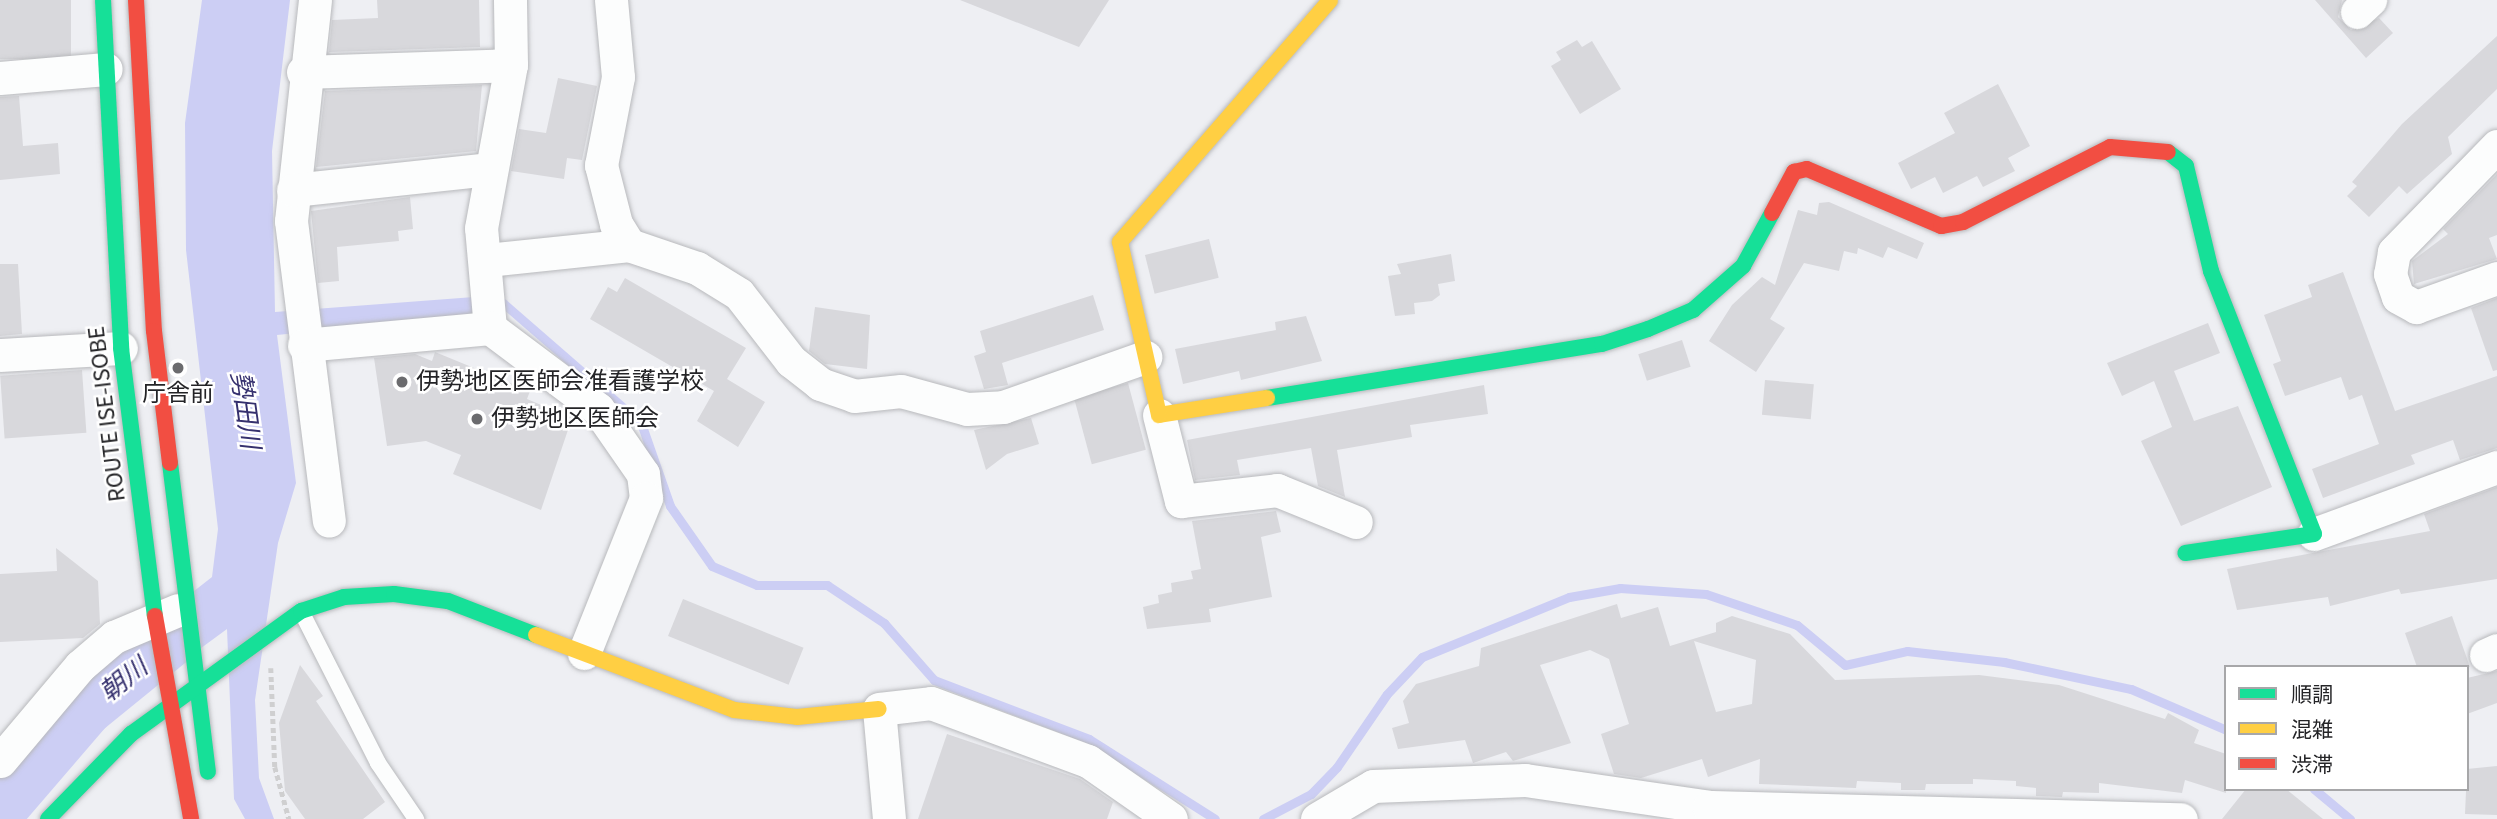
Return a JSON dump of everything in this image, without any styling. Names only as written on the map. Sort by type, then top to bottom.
[{"type":"street","name":"ROUTE ISE-ISOBE","points":[[103,0],[121,348],[169,605],[195,676],[211,792]]},
{"type":"street","name":"ROUTE ISE-ISOBE","points":[[136,0],[148,264],[169,605],[167,686],[191,819]]},
{"type":"street","points":[[315,0],[303,72],[293,190],[302,328],[329,521]]},
{"type":"street","points":[[510,0],[511,65],[481,228],[488,298],[598,409],[643,474],[646,498],[583,653]]},
{"type":"street","points":[[611,0],[618,77],[601,164],[616,224],[629,245]]},
{"type":"street","points":[[1330,0],[1125,231],[1122,256],[1181,501],[1277,490],[1356,522]]},
{"type":"street","points":[[303,72],[511,65]]},
{"type":"street","points":[[0,78],[106,69]]},
{"type":"street","points":[[1159,415],[1602,344],[1648,329],[1693,310],[1743,266],[1794,172],[1807,169],[1941,226],[1962,222],[2110,147],[2141,145],[2167,151],[2186,166],[2211,271],[2314,534]]},
{"type":"street","points":[[2497,146],[2394,252],[2390,274],[2398,297],[2416,307],[2497,278]]},
{"type":"street","points":[[293,190],[491,169]]},
{"type":"street","points":[[302,328],[488,298],[629,245],[697,268],[739,294],[791,360],[820,384],[854,396],[901,391],[967,409],[1003,407],[1145,357]]},
{"type":"street","points":[[0,355],[121,348]]},
{"type":"street","points":[[2185,552],[2314,534],[2497,467]]},
{"type":"street","points":[[48,819],[131,733],[171,703],[195,676],[221,663],[272,627],[302,611],[344,597],[421,596],[479,611],[734,710],[797,717],[931,703],[1067,752],[1171,819]]},
{"type":"street","points":[[0,761],[80,666],[114,637],[169,605]]},
{"type":"street","points":[[879,709],[889,819]]},
{"type":"street","points":[[1317,819],[1373,786],[1511,781],[1707,813],[2181,819]]},
{"type":"lane","points":[[302,611],[378,764],[416,819]]},
{"type":"path","points":[[272,627],[270,726],[289,819]]},
{"type":"water","name":"勢田川","points":[[202,0],[290,0],[272,151],[275,312],[474,297],[475,315],[277,335],[296,483],[278,543],[255,700],[259,778],[274,819],[245,819],[234,799],[227,629],[118,709],[115,653],[212,577],[218,529],[186,250],[185,123]]},
{"type":"building","points":[[0,0],[71,0],[71,59],[0,59]]},
{"type":"building","points":[[377,0],[479,0],[480,47],[329,52],[332,20],[378,18]]},
{"type":"building","points":[[960,0],[1109,0],[1079,47]]},
{"type":"building","points":[[2315,0],[2342,0],[2338,17],[2351,30],[2379,18],[2393,33],[2366,58]]},
{"type":"building","points":[[2497,36],[2497,89],[2448,137],[2452,154],[2407,194],[2399,186],[2369,217],[2347,196],[2357,186],[2352,182],[2402,124]]},
{"type":"building","points":[[1577,40],[1582,47],[1592,41],[1621,89],[1580,114],[1551,66],[1561,60],[1556,52]]},
{"type":"building","points":[[558,78],[597,86],[582,160],[567,158],[564,179],[511,171],[519,129],[546,133]]},
{"type":"building","points":[[1998,84],[2030,146],[2008,158],[2015,171],[1983,187],[1977,176],[1943,193],[1935,177],[1911,189],[1898,163],[1955,133],[1944,113]]},
{"type":"building","points":[[482,85],[476,151],[316,167],[325,91]]},
{"type":"building","points":[[19,96],[23,146],[58,143],[60,174],[0,180],[0,97]]},
{"type":"building","points":[[2497,174],[2497,235],[2489,238],[2497,259],[2414,284],[2412,261],[2448,234],[2443,229]]},
{"type":"building","points":[[410,197],[413,229],[398,231],[399,241],[337,247],[339,281],[318,283],[311,211]]},
{"type":"building","points":[[1829,202],[1924,243],[1917,259],[1888,247],[1883,258],[1858,248],[1857,254],[1844,251],[1839,271],[1804,263],[1770,319],[1785,328],[1756,372],[1709,341],[1732,305],[1762,277],[1775,285],[1798,210],[1817,215],[1819,203]]},
{"type":"building","points":[[1209,239],[1219,278],[1155,294],[1145,255]]},
{"type":"building","points":[[1451,254],[1455,281],[1438,284],[1440,295],[1432,301],[1414,303],[1415,314],[1395,316],[1388,276],[1401,274],[1397,264]]},
{"type":"building","points":[[0,264],[18,264],[22,334],[0,336]]},
{"type":"building","points":[[2343,272],[2395,411],[2497,376],[2497,448],[2460,460],[2453,440],[2411,455],[2415,464],[2323,498],[2312,469],[2379,444],[2362,395],[2349,400],[2341,377],[2285,396],[2273,364],[2281,361],[2264,315],[2312,297],[2308,285]]},
{"type":"building","points":[[625,278],[746,348],[727,379],[765,402],[738,447],[697,421],[714,391],[590,319],[608,287],[617,292]]},
{"type":"building","points":[[1093,295],[1104,330],[1002,363],[1008,385],[984,389],[974,356],[986,352],[980,331]]},
{"type":"building","points":[[2497,298],[2497,370],[2493,371],[2471,308]]},
{"type":"building","points":[[815,307],[870,315],[867,369],[825,364],[809,351]]},
{"type":"building","points":[[1306,316],[1322,361],[1241,380],[1239,371],[1183,384],[1175,349],[1276,330],[1275,322]]},
{"type":"building","points":[[2208,323],[2220,353],[2174,371],[2194,421],[2238,406],[2272,487],[2181,526],[2141,441],[2172,427],[2154,381],[2122,396],[2107,363]]},
{"type":"building","points":[[1682,340],[1691,367],[1647,381],[1638,354]]},
{"type":"building","name":"伊勢地区医師会","points":[[435,352],[530,391],[527,399],[572,418],[541,510],[453,474],[461,455],[426,441],[387,446],[374,358],[415,354],[432,361]]},
{"type":"building","points":[[82,370],[86,433],[5,439],[0,376]]},
{"type":"building","points":[[1765,380],[1814,384],[1811,419],[1762,415]]},
{"type":"building","points":[[1128,383],[1146,450],[1092,464],[1074,397]]},
{"type":"building","points":[[1484,385],[1488,414],[1410,425],[1412,437],[1337,450],[1345,497],[1318,486],[1311,448],[1237,460],[1240,475],[1195,480],[1187,440]]},
{"type":"building","points":[[1031,418],[1039,444],[1007,454],[986,470],[974,430]]},
{"type":"building","points":[[2497,487],[2497,579],[2401,594],[2399,589],[2330,606],[2328,597],[2237,610],[2227,569],[2430,531],[2424,514]]},
{"type":"building","points":[[1276,511],[1281,532],[1261,537],[1272,597],[1209,609],[1211,622],[1147,629],[1143,607],[1159,603],[1158,595],[1172,592],[1171,583],[1193,579],[1191,571],[1201,569],[1192,521]]},
{"type":"building","points":[[56,548],[98,581],[100,624],[83,638],[0,642],[0,574],[57,571]]},
{"type":"building","points":[[683,599],[804,648],[789,685],[668,636]]},
{"type":"building","points":[[1617,604],[1621,618],[1658,607],[1670,646],[1716,632],[1716,623],[1732,616],[1790,634],[1835,680],[1979,675],[2059,685],[2165,719],[2168,713],[2199,730],[2194,743],[2224,753],[2226,793],[2185,780],[2182,793],[2099,783],[2099,793],[2063,792],[2062,797],[2036,796],[2036,788],[2016,786],[2016,781],[1973,779],[1973,784],[1926,784],[1925,790],[1901,790],[1901,783],[1857,781],[1856,788],[1759,784],[1760,759],[1708,777],[1702,759],[1641,778],[1614,774],[1601,734],[1629,724],[1609,659],[1590,650],[1540,665],[1571,743],[1513,761],[1506,752],[1473,763],[1465,740],[1398,749],[1392,728],[1409,723],[1403,701],[1416,684],[1479,666],[1481,648]],"holes":[[[1694,641],[1756,660],[1752,704],[1716,712]]]},
{"type":"building","points":[[2452,616],[2470,667],[2416,665],[2405,633]]},
{"type":"building","points":[[300,665],[323,696],[316,701],[385,802],[363,819],[305,819],[285,791],[279,723]]},
{"type":"building","points":[[2497,671],[2497,703],[2469,713],[2469,678]]},
{"type":"building","points":[[947,734],[1080,779],[1113,802],[1107,819],[918,819]]},
{"type":"building","points":[[2497,766],[2497,815],[2465,814],[2469,769]]},
{"type":"building","points":[[2244,791],[2288,791],[2323,819],[2222,819]]},
{"type":"waterway","points":[[503,303],[641,423],[670,506],[712,566],[757,585],[827,585],[884,623],[934,680],[1089,739],[1215,819]]},
{"type":"waterway","points":[[1263,819],[1311,794],[1337,767],[1387,694],[1422,657],[1569,597],[1620,588],[1706,594],[1797,625],[1845,665],[1907,651],[2004,662],[2131,689],[2224,729]]},
{"type":"waterway","name":"朝川","points":[[0,810],[87,709],[172,640]]},
{"type":"waterway","points":[[2316,791],[2350,819]]},
{"type":"traffic: fast","points":[[103,0],[121,348],[155,616]]},
{"type":"traffic: fast","points":[[2168,152],[2186,166],[2211,271],[2314,534],[2185,553]]},
{"type":"traffic: fast","points":[[1267,398],[1602,344],[1648,329],[1693,310],[1743,266],[1772,213]]},
{"type":"traffic: fast","points":[[170,463],[208,772]]},
{"type":"traffic: fast","points":[[48,819],[131,734],[301,611],[344,597],[394,594],[448,601],[536,635]]},
{"type":"traffic: slow","points":[[1267,398],[1159,415],[1120,242],[1330,0]]},
{"type":"traffic: slow","points":[[536,635],[734,710],[797,717],[879,709]]},
{"type":"traffic: jam","points":[[136,0],[154,331],[170,463]]},
{"type":"traffic: jam","points":[[1772,213],[1794,172],[1807,169],[1941,226],[1963,222],[2110,147],[2168,152]]},
{"type":"traffic: jam","points":[[155,616],[191,819]]},
{"type":"place","name":"庁舎前","points":[[178,368]]},
{"type":"place","name":"伊勢地区医師会准看護学校","points":[[402,382]]},
{"type":"place","name":"伊勢地区医師会","points":[[477,419]]}]
